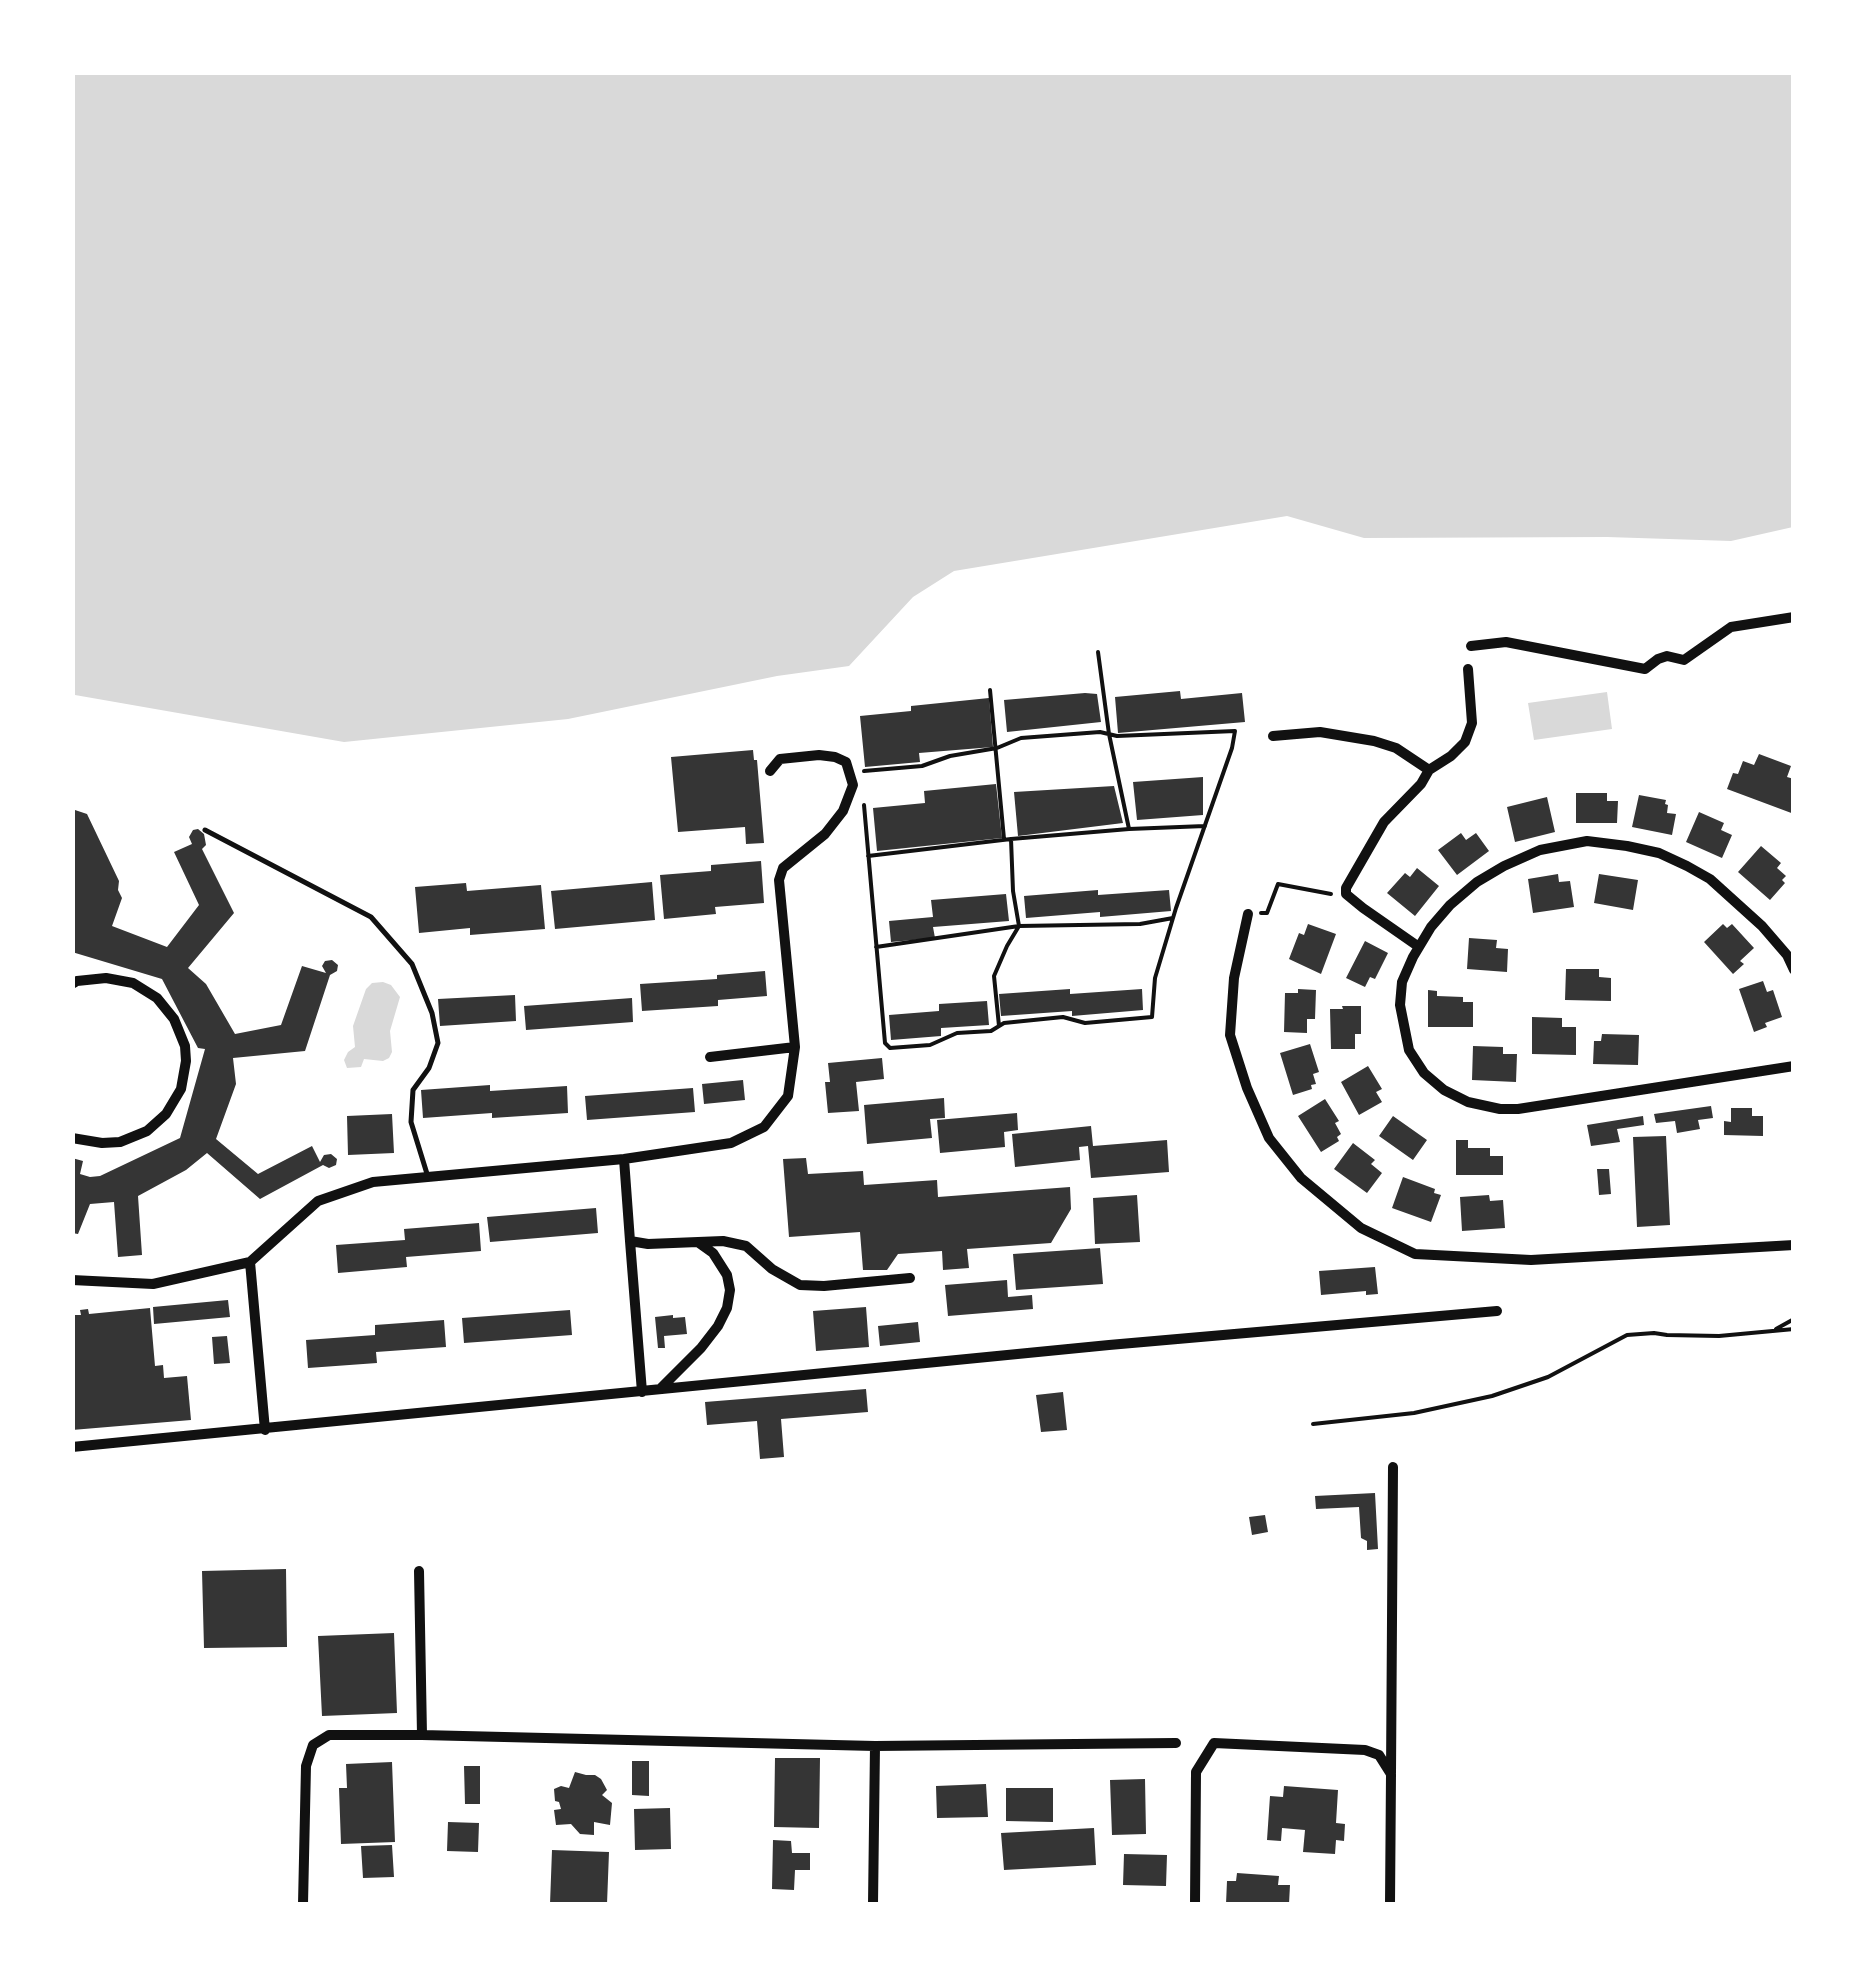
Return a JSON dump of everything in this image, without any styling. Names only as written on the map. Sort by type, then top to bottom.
[{"type":"street","points":[[1471,646],[1506,642],[1645,669],[1667,656],[1684,660],[1731,627],[1794,617]]},
{"type":"street","points":[[1419,947],[1346,894],[1346,888],[1384,822],[1430,770],[1465,742],[1472,723],[1468,669]]},
{"type":"street","points":[[1273,736],[1320,732],[1374,741],[1396,748],[1430,770]]},
{"type":"street","points":[[72,1280],[153,1284],[250,1262],[318,1201],[373,1182],[624,1159],[732,1143],[764,1127],[788,1096],[795,1047],[779,880],[783,868],[825,834],[842,811],[853,785],[846,762],[835,758],[780,760],[770,771]]},
{"type":"street","points":[[1794,970],[1790,953],[1710,879],[1659,854],[1587,842],[1540,850],[1504,866],[1450,905],[1419,947],[1402,982],[1400,1005],[1410,1050],[1424,1073],[1444,1090],[1468,1102],[1500,1109],[1794,1066]]},
{"type":"street","points":[[1248,914],[1234,978],[1230,1035],[1246,1088],[1269,1138],[1300,1178],[1361,1228],[1415,1254],[1530,1260],[1794,1244]]},
{"type":"street","points":[[72,984],[106,978],[133,984],[158,998],[174,1018],[186,1061],[181,1090],[166,1114],[147,1131],[120,1142],[102,1144],[72,1138]]},
{"type":"street","points":[[710,1057],[795,1047]]},
{"type":"street","points":[[624,1159],[642,1392]]},
{"type":"street","points":[[630,1241],[724,1241],[746,1246],[800,1285],[910,1278]]},
{"type":"street","points":[[659,1390],[701,1348],[727,1308],[727,1275],[713,1253],[698,1242]]},
{"type":"street","points":[[250,1262],[265,1430]]},
{"type":"street","points":[[72,1447],[1109,1345],[1497,1311]]},
{"type":"street","points":[[1390,1904],[1392,1467]]},
{"type":"street","points":[[419,1571],[422,1735]]},
{"type":"street","points":[[303,1904],[306,1766],[313,1745],[329,1735],[875,1746],[1176,1743]]},
{"type":"street","points":[[1194,1904],[1196,1772],[1214,1743],[1365,1750],[1379,1755],[1391,1774]]},
{"type":"street","points":[[873,1904],[875,1746]]},
{"type":"lane","points":[[205,830],[371,917],[412,964],[432,1013],[438,1043],[430,1068],[413,1090],[411,1122],[428,1177]]},
{"type":"path","points":[[1098,652],[1109,734],[1129,829]]},
{"type":"path","points":[[990,690],[1019,926],[994,976],[999,1026]]},
{"type":"path","points":[[860,771],[922,766],[950,756],[997,748],[1021,738],[1100,732],[1117,736],[1234,731],[1232,748],[1155,978],[1152,1018],[1085,1023],[1064,1016],[1004,1023],[991,1031],[957,1034],[930,1045],[890,1048],[885,1042],[864,805]]},
{"type":"path","points":[[868,856],[1008,839],[1205,826]]},
{"type":"path","points":[[1248,914],[1267,913],[1278,884],[1346,894]]},
{"type":"path","points":[[876,947],[1019,926],[1140,924],[1173,918]]},
{"type":"path","points":[[1773,1330],[1794,1319]]},
{"type":"path","points":[[1313,1424],[1414,1413],[1492,1396],[1548,1377],[1626,1335],[1719,1336],[1794,1329]]},
{"type":"shaded area","points":[[72,73],[1793,73],[1793,527],[1731,541],[1364,538],[1287,516],[954,571],[913,597],[849,666],[777,676],[568,719],[344,742],[75,695]]},
{"type":"shaded area","points":[[1607,692],[1612,729],[1534,740],[1528,703]]},
{"type":"shaded area","points":[[372,983],[391,985],[400,997],[390,1031],[392,1052],[383,1061],[364,1059],[361,1067],[347,1068],[344,1060],[355,1047],[353,1026],[366,989]]},
{"type":"building","points":[[1180,691],[1181,699],[1242,693],[1245,722],[1118,733],[1115,697]]},
{"type":"building","points":[[1097,694],[1101,722],[1007,732],[1004,700]]},
{"type":"building","points":[[989,698],[993,747],[919,753],[920,762],[865,767],[860,716]]},
{"type":"building","points":[[753,750],[764,843],[746,844],[745,827],[678,832],[671,757]]},
{"type":"building","points":[[1759,754],[1791,766],[1787,777],[1794,779],[1794,814],[1727,789],[1743,761],[1754,765]]},
{"type":"building","points":[[1203,777],[1203,815],[1137,820],[1133,782]]},
{"type":"building","points":[[996,784],[1002,838],[877,851],[873,808],[925,803],[924,791]]},
{"type":"building","points":[[1114,786],[1123,823],[1018,836],[1014,792]]},
{"type":"building","points":[[1576,793],[1607,793],[1607,801],[1618,801],[1617,823],[1576,823]]},
{"type":"building","points":[[1639,795],[1666,800],[1667,813],[1676,814],[1672,835],[1632,827]]},
{"type":"building","points":[[1547,797],[1555,832],[1515,842],[1507,807]]},
{"type":"building","points":[[72,809],[87,814],[119,881],[122,898],[112,926],[167,947],[199,905],[174,852],[192,844],[189,837],[193,830],[204,834],[206,845],[202,849],[234,913],[188,968],[206,984],[235,1034],[281,1025],[302,966],[326,973],[322,966],[325,961],[332,960],[338,965],[330,975],[305,1051],[233,1058],[236,1084],[216,1139],[258,1174],[312,1146],[320,1162],[324,1155],[331,1154],[337,1159],[336,1165],[323,1165],[260,1199],[207,1153],[186,1170],[138,1196],[142,1255],[118,1257],[114,1202],[90,1204],[78,1234],[72,1233],[72,1158],[83,1161],[80,1174],[100,1176],[180,1138],[205,1049],[198,1048],[162,979],[72,952]]},
{"type":"building","points":[[1699,812],[1724,823],[1721,830],[1732,835],[1722,858],[1686,842]]},
{"type":"building","points":[[1461,833],[1466,840],[1476,833],[1489,851],[1457,875],[1438,850]]},
{"type":"building","points":[[1761,846],[1781,863],[1777,868],[1786,876],[1782,880],[1785,883],[1770,900],[1738,872]]},
{"type":"building","points":[[761,861],[764,903],[715,907],[716,914],[664,919],[660,875],[711,871],[711,865]]},
{"type":"building","points":[[1417,868],[1439,886],[1415,916],[1387,893],[1405,873],[1410,877]]},
{"type":"building","points":[[1558,874],[1559,882],[1570,881],[1574,907],[1533,913],[1528,879]]},
{"type":"building","points":[[1599,874],[1638,880],[1633,910],[1594,903]]},
{"type":"building","points":[[652,882],[655,920],[555,929],[551,891]]},
{"type":"building","points":[[466,883],[467,891],[541,885],[545,929],[470,935],[470,928],[419,933],[415,887]]},
{"type":"building","points":[[1098,890],[1098,895],[1169,890],[1171,911],[1026,918],[1024,896]]},
{"type":"building","points":[[1006,894],[1009,921],[933,927],[935,938],[891,942],[889,921],[933,917],[931,900]]},
{"type":"building","points":[[1308,924],[1336,934],[1321,974],[1289,959],[1299,933],[1304,935]]},
{"type":"building","points":[[1723,924],[1727,928],[1732,924],[1754,948],[1733,974],[1704,942]]},
{"type":"building","points":[[1469,938],[1497,940],[1496,948],[1508,949],[1507,972],[1467,969]]},
{"type":"building","points":[[1365,941],[1388,953],[1375,979],[1370,977],[1365,987],[1346,978]]},
{"type":"building","points":[[1566,969],[1599,969],[1599,977],[1611,978],[1611,1001],[1565,1000]]},
{"type":"building","points":[[765,971],[767,996],[718,1000],[718,1006],[642,1011],[640,984]]},
{"type":"building","points":[[1763,981],[1767,992],[1773,990],[1782,1017],[1754,1032],[1739,989]]},
{"type":"building","points":[[1070,989],[1070,994],[1142,989],[1143,1010],[1001,1016],[999,994]]},
{"type":"building","points":[[1298,989],[1316,990],[1315,1019],[1307,1019],[1307,1033],[1284,1032],[1285,993],[1298,993]]},
{"type":"building","points":[[1428,990],[1437,991],[1437,996],[1463,997],[1463,1002],[1473,1002],[1473,1027],[1428,1027]]},
{"type":"building","points":[[515,995],[516,1021],[440,1026],[438,999]]},
{"type":"building","points":[[632,998],[633,1022],[526,1030],[524,1006]]},
{"type":"building","points":[[987,1001],[989,1025],[941,1028],[941,1036],[891,1040],[889,1015],[939,1011],[939,1004]]},
{"type":"building","points":[[1342,1006],[1361,1006],[1361,1034],[1355,1034],[1355,1049],[1331,1049],[1330,1009],[1343,1009]]},
{"type":"building","points":[[1532,1017],[1562,1018],[1562,1027],[1576,1027],[1576,1055],[1532,1054]]},
{"type":"building","points":[[1602,1034],[1639,1035],[1638,1065],[1593,1064],[1594,1041],[1601,1041]]},
{"type":"building","points":[[1310,1044],[1319,1072],[1313,1074],[1316,1084],[1293,1095],[1280,1053]]},
{"type":"building","points":[[1473,1046],[1503,1047],[1503,1054],[1517,1054],[1516,1082],[1472,1080]]},
{"type":"building","points":[[882,1058],[884,1079],[856,1082],[859,1111],[828,1113],[828,1063]]},
{"type":"building","points":[[1368,1066],[1382,1089],[1376,1092],[1382,1102],[1359,1115],[1341,1082]]},
{"type":"building","points":[[743,1080],[745,1100],[704,1104],[702,1084]]},
{"type":"building","points":[[490,1085],[490,1091],[567,1086],[568,1113],[423,1118],[421,1090]]},
{"type":"building","points":[[693,1088],[695,1112],[587,1120],[585,1096]]},
{"type":"building","points":[[944,1098],[945,1118],[930,1119],[932,1138],[867,1144],[864,1105]]},
{"type":"building","points":[[1325,1099],[1339,1121],[1335,1123],[1341,1134],[1337,1137],[1339,1141],[1321,1152],[1298,1116]]},
{"type":"building","points":[[1711,1106],[1713,1118],[1698,1120],[1700,1129],[1677,1133],[1675,1121],[1656,1123],[1654,1114]]},
{"type":"building","points":[[1731,1108],[1752,1108],[1752,1116],[1763,1116],[1763,1136],[1724,1135],[1724,1121],[1731,1122]]},
{"type":"building","points":[[1017,1113],[1018,1130],[1004,1132],[1005,1147],[940,1153],[937,1120]]},
{"type":"building","points":[[392,1114],[394,1153],[348,1155],[347,1116]]},
{"type":"building","points":[[1393,1116],[1427,1140],[1413,1160],[1379,1136]]},
{"type":"building","points":[[1643,1116],[1644,1125],[1617,1129],[1620,1142],[1591,1146],[1587,1125]]},
{"type":"building","points":[[1091,1126],[1093,1146],[1167,1140],[1169,1172],[1091,1178],[1088,1146],[1079,1147],[1080,1160],[1015,1167],[1012,1134]]},
{"type":"building","points":[[1666,1136],[1670,1225],[1637,1227],[1633,1137]]},
{"type":"building","points":[[1456,1140],[1468,1140],[1468,1148],[1490,1148],[1490,1156],[1503,1156],[1503,1175],[1456,1175]]},
{"type":"building","points":[[1353,1143],[1375,1160],[1371,1164],[1382,1173],[1367,1193],[1334,1169]]},
{"type":"building","points":[[806,1158],[808,1174],[863,1171],[864,1185],[937,1180],[938,1197],[1070,1187],[1071,1209],[1051,1243],[967,1249],[969,1268],[943,1270],[942,1251],[898,1254],[887,1270],[863,1270],[860,1232],[789,1237],[783,1159]]},
{"type":"building","points":[[1597,1169],[1609,1169],[1611,1194],[1599,1195]]},
{"type":"building","points":[[1403,1177],[1441,1195],[1431,1222],[1392,1208]]},
{"type":"building","points":[[1137,1195],[1140,1242],[1095,1244],[1093,1198]]},
{"type":"building","points":[[1489,1195],[1490,1201],[1503,1200],[1505,1228],[1462,1231],[1460,1197]]},
{"type":"building","points":[[596,1208],[598,1233],[490,1242],[487,1217]]},
{"type":"building","points":[[479,1223],[481,1251],[406,1257],[407,1267],[338,1273],[336,1245],[405,1240],[404,1229]]},
{"type":"building","points":[[1100,1248],[1103,1284],[1016,1290],[1013,1254]]},
{"type":"building","points":[[1375,1267],[1378,1294],[1366,1295],[1366,1291],[1321,1295],[1319,1271]]},
{"type":"building","points":[[1007,1280],[1008,1297],[1032,1295],[1033,1309],[948,1316],[945,1285]]},
{"type":"building","points":[[228,1300],[230,1317],[154,1324],[153,1307]]},
{"type":"building","points":[[866,1307],[869,1347],[816,1351],[813,1311]]},
{"type":"building","points":[[150,1308],[155,1366],[163,1365],[164,1378],[187,1376],[191,1420],[72,1430],[72,1315],[81,1315],[80,1310],[88,1309],[89,1314]]},
{"type":"building","points":[[570,1310],[572,1335],[464,1343],[462,1318]]},
{"type":"building","points":[[655,1317],[685,1317],[687,1334],[664,1336],[665,1348],[658,1348]]},
{"type":"building","points":[[444,1320],[446,1347],[376,1352],[377,1363],[308,1368],[306,1340],[375,1335],[375,1325]]},
{"type":"building","points":[[918,1322],[920,1342],[880,1346],[878,1326]]},
{"type":"building","points":[[227,1336],[230,1363],[214,1364],[212,1337]]},
{"type":"building","points":[[866,1389],[868,1412],[781,1419],[784,1457],[760,1459],[757,1421],[707,1425],[705,1402]]},
{"type":"building","points":[[1063,1392],[1067,1430],[1041,1432],[1036,1395]]},
{"type":"building","points":[[1375,1493],[1378,1549],[1367,1550],[1367,1541],[1361,1538],[1359,1507],[1316,1509],[1315,1496]]},
{"type":"building","points":[[1265,1515],[1268,1532],[1252,1535],[1249,1517]]},
{"type":"building","points":[[286,1569],[287,1647],[204,1648],[202,1571]]},
{"type":"building","points":[[394,1633],[397,1713],[322,1716],[318,1636]]},
{"type":"building","points":[[775,1758],[820,1758],[819,1828],[774,1827]]},
{"type":"building","points":[[632,1761],[649,1761],[649,1796],[632,1795]]},
{"type":"building","points":[[392,1762],[395,1842],[341,1844],[339,1788],[347,1788],[346,1764]]},
{"type":"building","points":[[464,1766],[480,1766],[480,1804],[465,1804]]},
{"type":"building","points":[[575,1772],[601,1779],[607,1790],[602,1795],[612,1803],[610,1825],[594,1822],[594,1835],[580,1834],[571,1824],[556,1825],[554,1810],[561,1809],[555,1801],[554,1789],[569,1788]]},
{"type":"building","points":[[1145,1779],[1146,1834],[1112,1835],[1110,1780]]},
{"type":"building","points":[[986,1784],[988,1817],[937,1818],[936,1786]]},
{"type":"building","points":[[1284,1786],[1338,1790],[1336,1823],[1345,1824],[1344,1841],[1336,1840],[1335,1854],[1303,1852],[1305,1830],[1282,1828],[1281,1841],[1267,1840],[1270,1796],[1283,1797]]},
{"type":"building","points":[[1006,1788],[1053,1788],[1053,1822],[1006,1821]]},
{"type":"building","points":[[670,1808],[671,1849],[635,1850],[634,1809]]},
{"type":"building","points":[[448,1822],[479,1823],[478,1852],[447,1851]]},
{"type":"building","points":[[1094,1828],[1096,1865],[1004,1870],[1001,1833]]},
{"type":"building","points":[[773,1840],[791,1841],[792,1853],[810,1853],[810,1870],[795,1870],[794,1890],[772,1889]]},
{"type":"building","points":[[392,1845],[394,1877],[363,1878],[361,1846]]},
{"type":"building","points":[[552,1850],[609,1852],[607,1904],[550,1904]]},
{"type":"building","points":[[1124,1854],[1167,1855],[1166,1886],[1123,1885]]},
{"type":"building","points":[[1237,1873],[1279,1876],[1278,1885],[1290,1885],[1289,1904],[1226,1904],[1227,1881],[1236,1881]]}]
